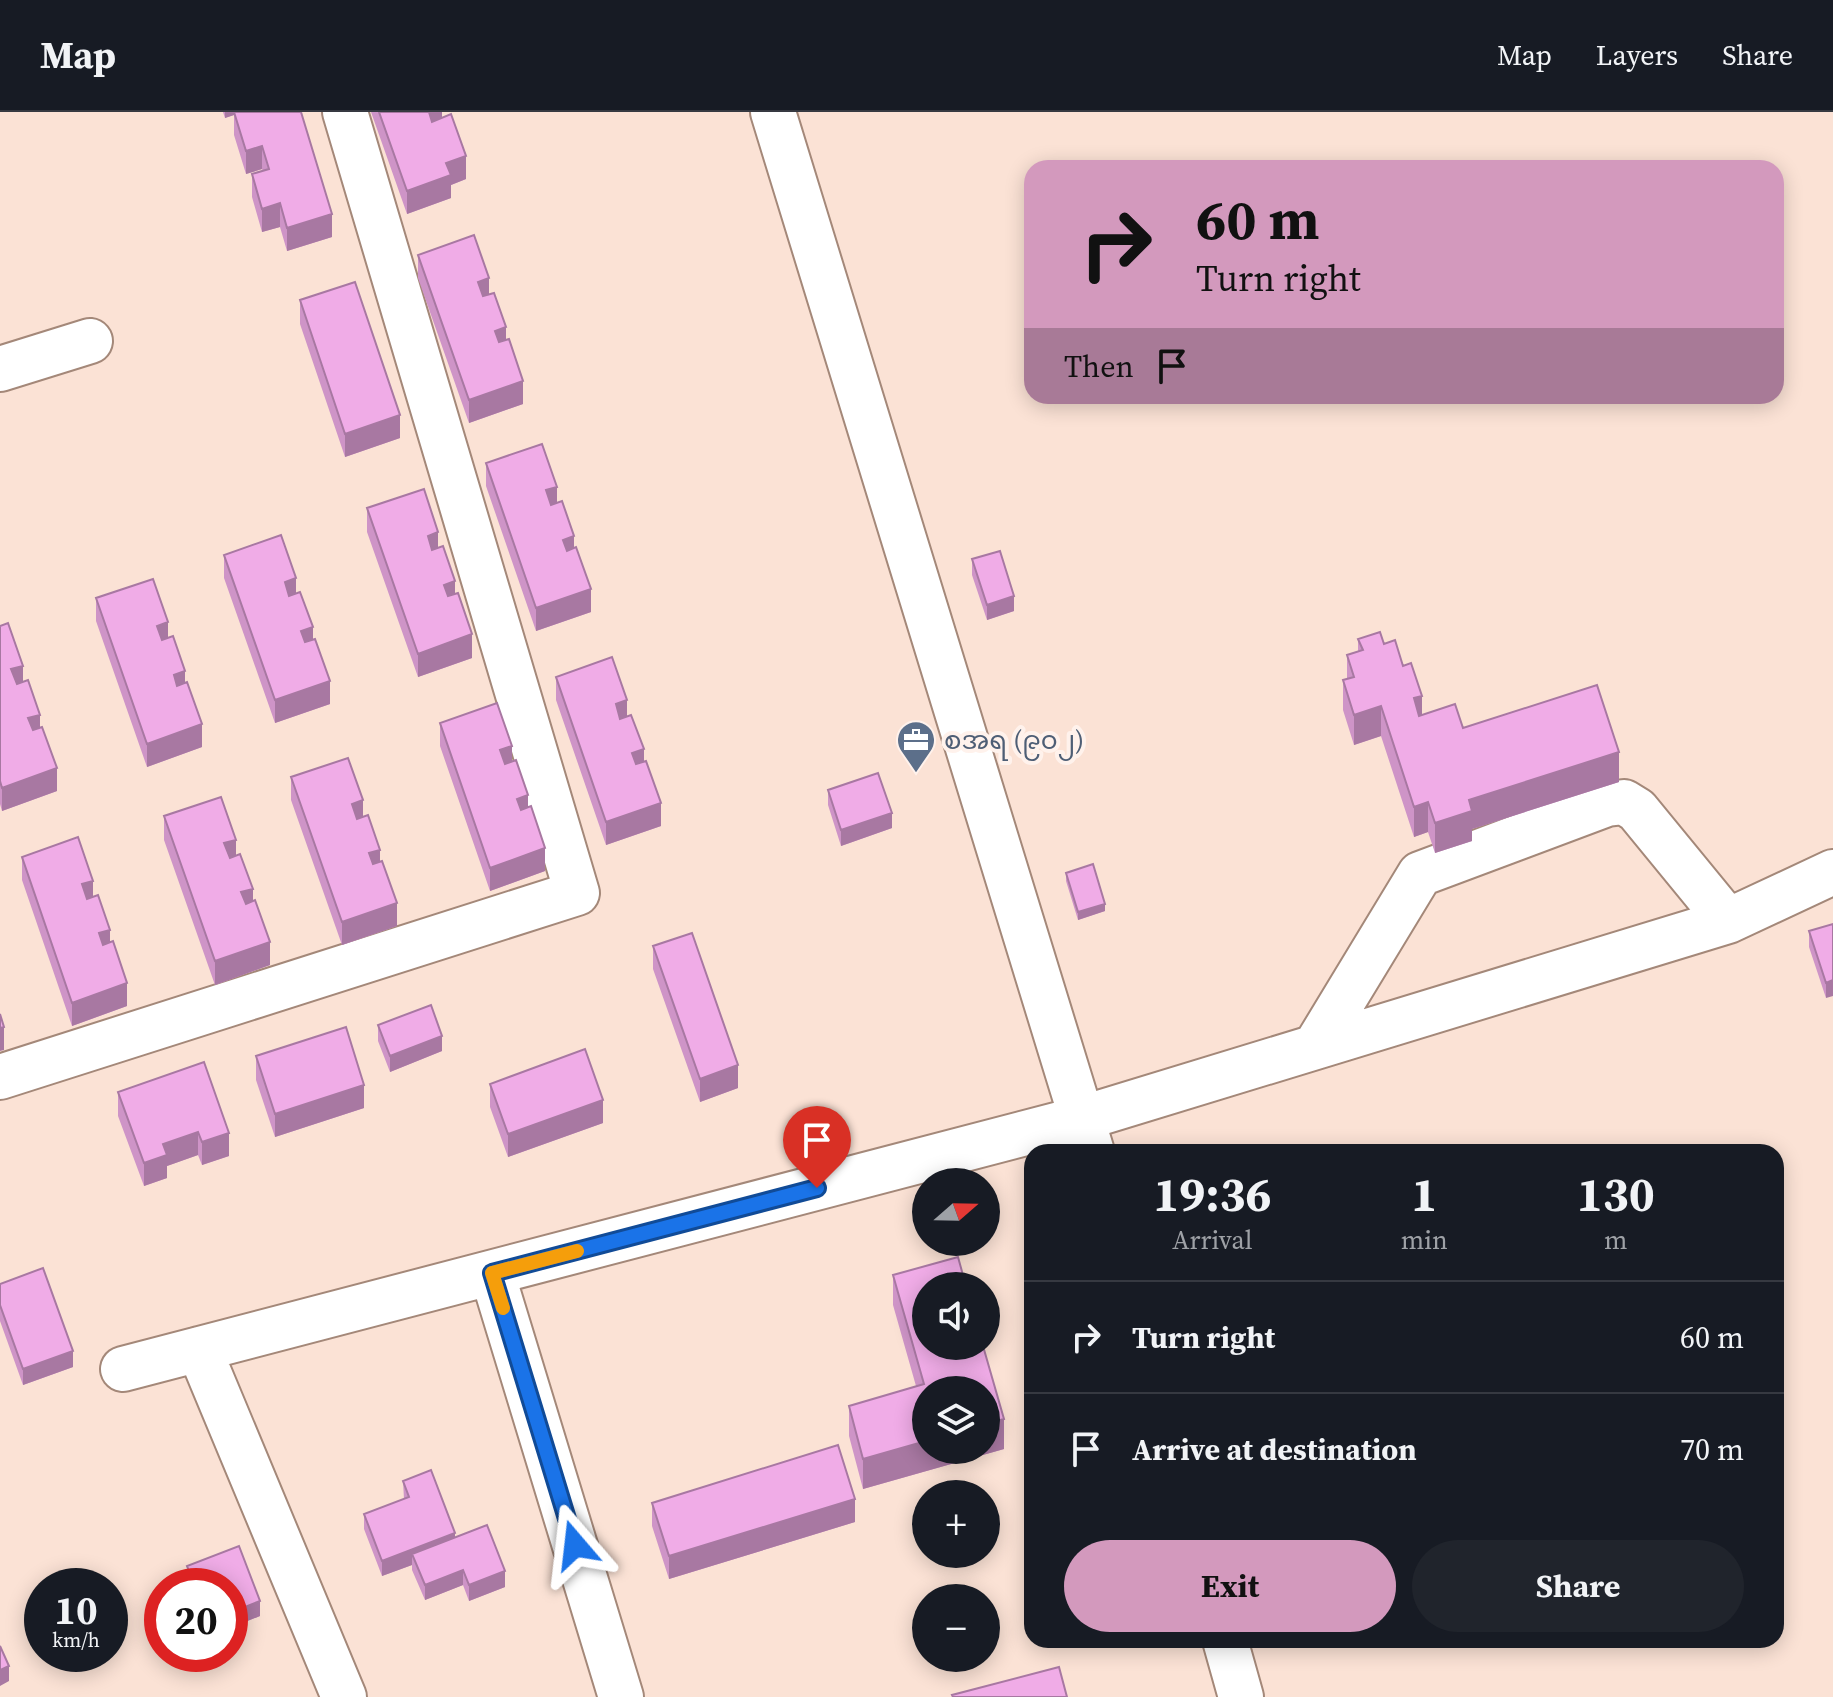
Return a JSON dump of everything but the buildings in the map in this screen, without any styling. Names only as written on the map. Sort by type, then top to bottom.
[{"type":"lane","points":[[0,1077],[577,893],[345,112]]},
{"type":"lane","points":[[773,112],[1088,1135]]},
{"type":"lane","points":[[0,369],[90,341]]},
{"type":"lane","points":[[1315,1047],[1420,874],[1607,804],[1624,802],[1637,810],[1728,921]]},
{"type":"lane","points":[[1049,1144],[1088,1135],[1315,1047],[1728,921],[1833,872]]},
{"type":"lane","points":[[123,1369],[492,1273],[1024,1150]]},
{"type":"lane","points":[[492,1273],[621,1697]]},
{"type":"lane","points":[[199,1349],[344,1697]]},
{"type":"lane","points":[[1227,1648],[1241,1697]]},
{"type":"slow traffic","points":[[503,1308],[492,1273],[577,1251]]},
{"type":"place","name":"စအရ (၉၀၂)","points":[[916,774]]},
{"type":"route","points":[[575,1545],[492,1273],[817,1188]]}]
